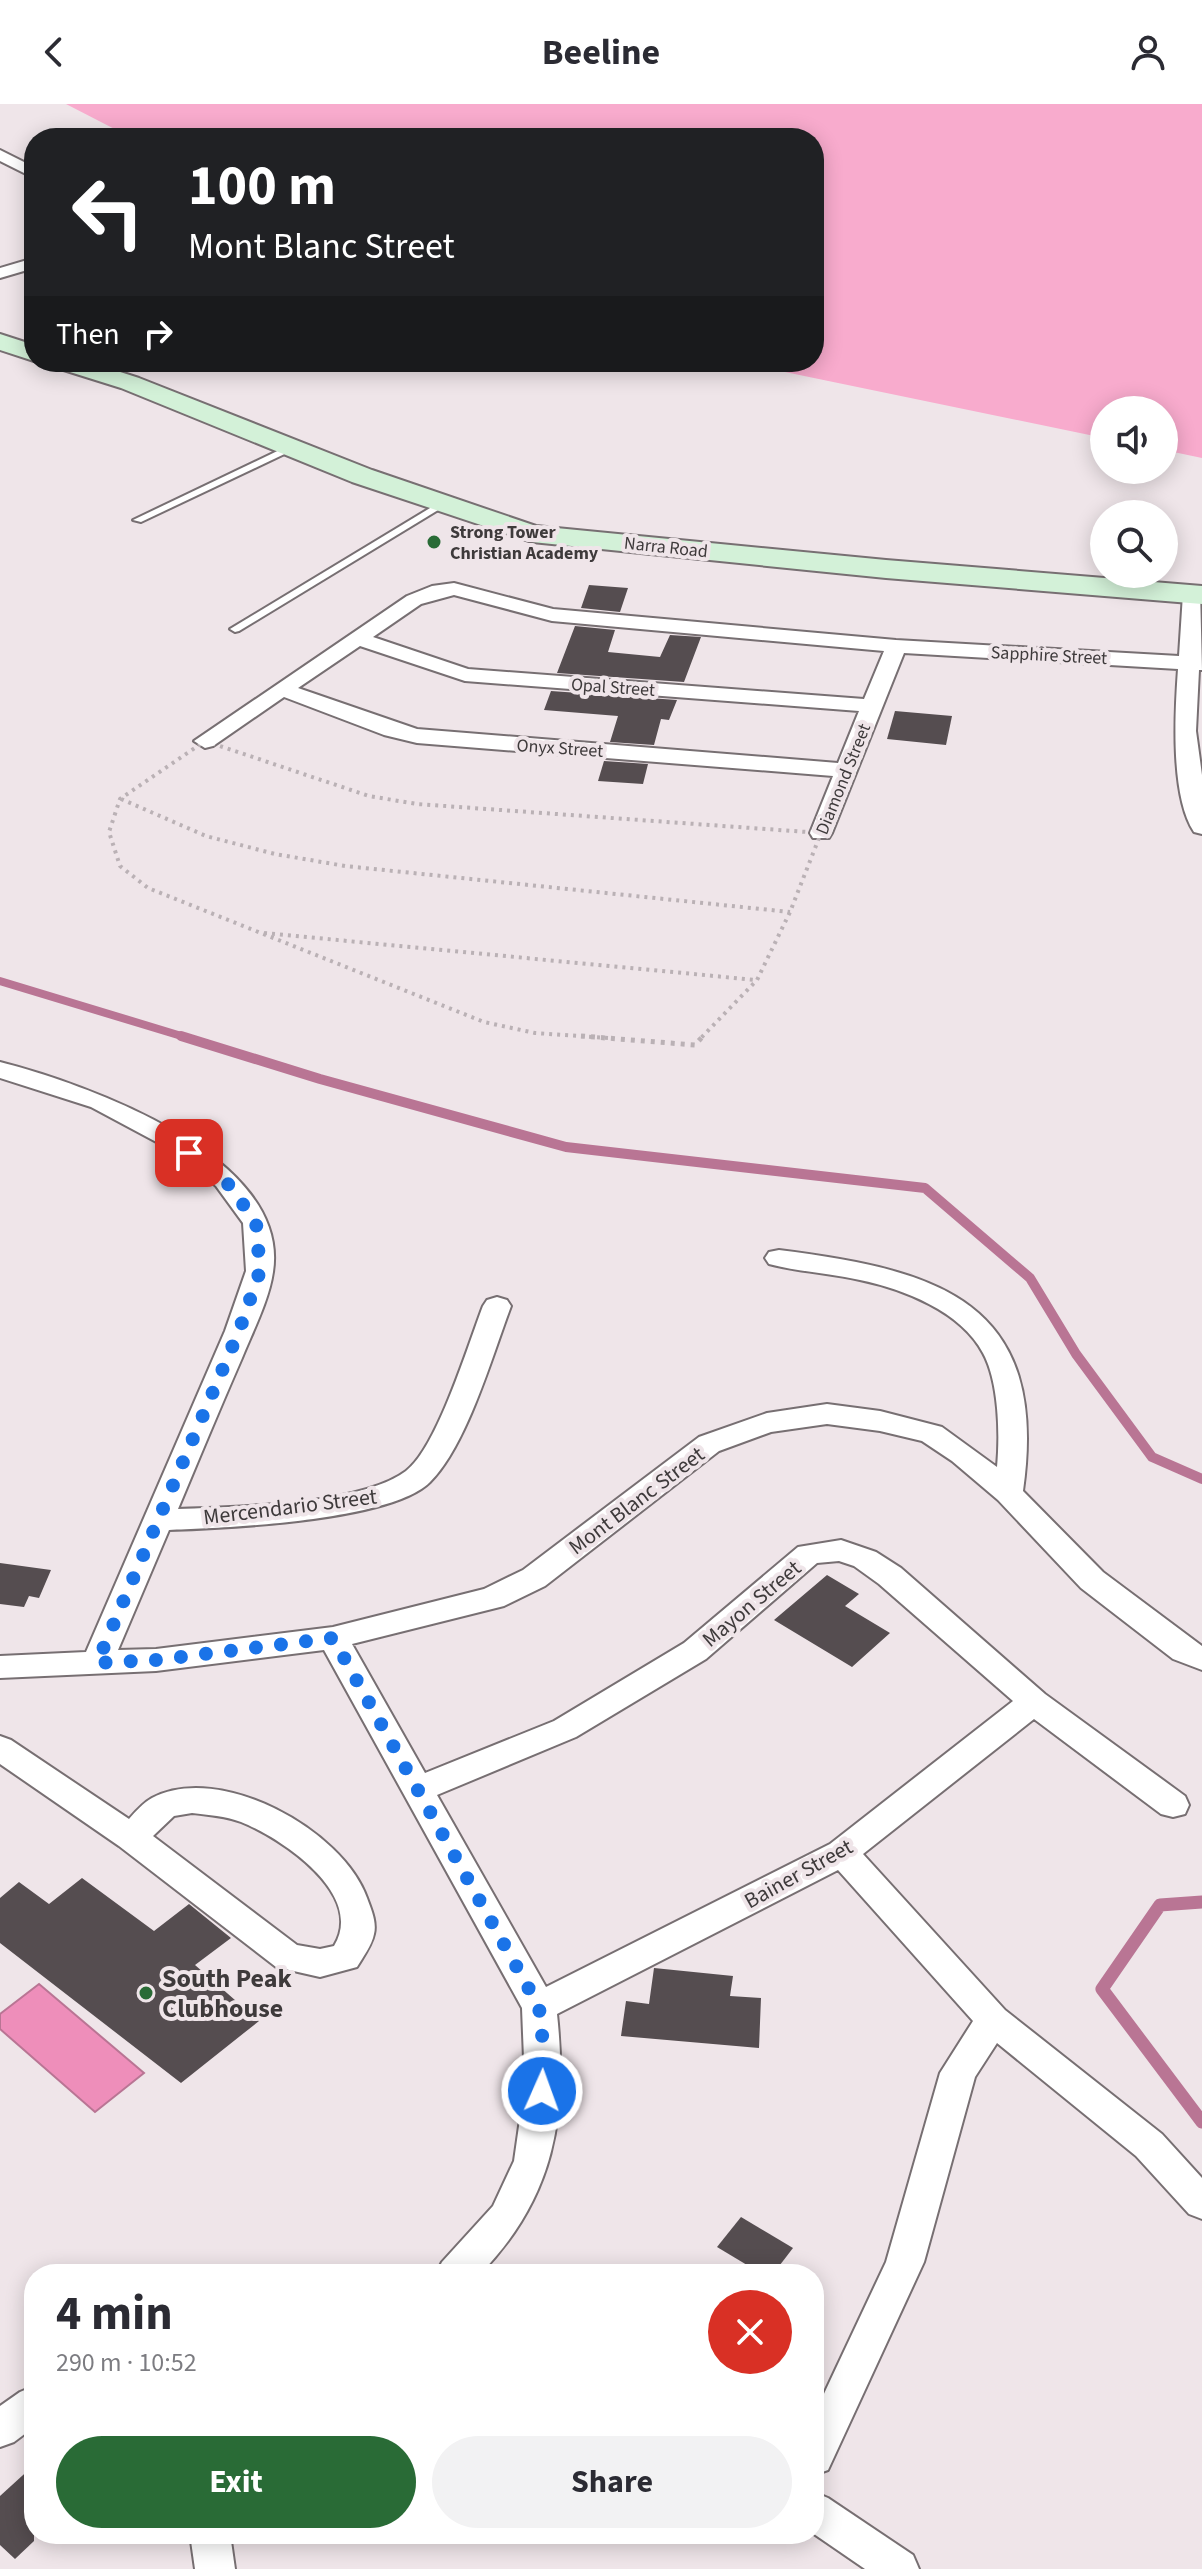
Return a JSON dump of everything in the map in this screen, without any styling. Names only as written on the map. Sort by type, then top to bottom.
[{"type":"street","points":[[0,155],[24,168]]},
{"type":"street","points":[[0,273],[24,266]]},
{"type":"street","points":[[0,342],[24,350]]},
{"type":"street","name":"Narra Road","points":[[95,372],[130,383],[362,476],[532,534],[886,569],[1197,594]]},
{"type":"street","name":"Sapphire Street","points":[[205,741],[424,595],[454,589],[552,615],[896,646],[1195,664]]},
{"type":"street","points":[[1197,594],[1193,732],[1202,827]]},
{"type":"street","name":"Opal Street","points":[[359,639],[465,675],[872,706]]},
{"type":"street","name":"Diamond Street","points":[[821,833],[896,646]]},
{"type":"street","name":"Onyx Street","points":[[281,689],[392,730],[417,736],[847,770]]},
{"type":"street","points":[[0,1070],[100,1102],[171,1139],[225,1180],[256,1222],[260,1271],[239,1331],[97,1663]]},
{"type":"street","points":[[779,1258],[842,1266],[905,1282],[965,1315],[996,1349],[1009,1391],[1015,1433],[1008,1493]]},
{"type":"street","name":"Mercendario Street","points":[[159,1520],[227,1518],[345,1503],[386,1494],[418,1477],[437,1452],[497,1306]]},
{"type":"street","name":"Mont Blanc Street","points":[[0,1667],[156,1660],[333,1638],[493,1598],[534,1578],[709,1444],[767,1423],[827,1414],[880,1421],[932,1434],[962,1454],[1008,1493],[1092,1580],[1184,1651],[1202,1659]]},
{"type":"street","name":"Mayon Street","points":[[418,1789],[565,1729],[695,1651],[809,1554],[841,1550],[865,1559],[890,1576],[1034,1702],[1173,1805]]},
{"type":"street","points":[[333,1638],[539,2007],[545,2062],[536,2148],[512,2208],[464,2264]]},
{"type":"street","name":"Bainer Street","points":[[539,2007],[842,1853],[1034,1702]]},
{"type":"street","points":[[0,1748],[131,1837],[288,1957],[320,1963],[345,1957],[358,1933],[353,1902],[332,1863],[293,1832],[242,1810],[192,1800],[165,1805],[131,1837]]},
{"type":"street","points":[[842,1853],[993,2020],[1149,2145],[1202,2203]]},
{"type":"street","points":[[824,2436],[905,2262],[958,2073],[993,2020]]},
{"type":"street","points":[[0,2429],[24,2411]]},
{"type":"street","points":[[824,2518],[899,2569]]},
{"type":"street","points":[[211,2544],[215,2569]]},
{"type":"lane","points":[[138,520],[292,447]]},
{"type":"lane","points":[[235,629],[443,504]]},
{"type":"path","points":[[120,799],[205,741],[369,796],[417,804],[821,833]]},
{"type":"path","points":[[120,799],[206,836],[275,854],[345,866],[790,912]]},
{"type":"path","name":"Diamond Street","points":[[120,799],[109,832],[120,866],[148,888],[484,1022],[535,1033],[695,1045],[757,980],[790,912],[821,833]]},
{"type":"path","points":[[257,933],[757,980]]},
{"type":"shaded area","points":[[66,104],[1202,104],[1202,458],[1178,453],[1178,396],[1090,396],[1090,435],[785,372],[824,372],[824,128],[113,128]]},
{"type":"shaded area","points":[[39,1984],[144,2073],[95,2112],[0,2029],[0,2014]]},
{"type":"building","points":[[589,585],[628,588],[620,612],[581,608]]},
{"type":"building","points":[[575,626],[615,630],[608,652],[660,657],[670,635],[701,637],[684,682],[557,673]]},
{"type":"building","points":[[551,691],[677,700],[669,720],[661,719],[654,745],[610,742],[618,716],[544,710]]},
{"type":"building","points":[[895,711],[952,716],[946,745],[887,739]]},
{"type":"building","points":[[604,761],[648,764],[643,784],[598,781]]},
{"type":"building","points":[[0,1563],[51,1570],[39,1598],[29,1596],[24,1607],[0,1604]]},
{"type":"building","points":[[827,1575],[859,1594],[845,1606],[890,1633],[852,1667],[774,1620]]},
{"type":"building","name":"South Peak Clubhouse","points":[[82,1878],[154,1931],[189,1904],[231,1938],[195,1965],[259,2021],[181,2083],[0,1943],[0,1898],[19,1882],[49,1904]]},
{"type":"building","points":[[654,1968],[733,1976],[730,1996],[761,1998],[759,2048],[621,2036],[626,2001],[649,2004]]},
{"type":"building","points":[[741,2217],[793,2248],[781,2264],[745,2264],[717,2247]]},
{"type":"building","points":[[24,2474],[24,2544],[31,2544],[15,2559],[0,2545],[0,2496]]},
{"type":"waterway","points":[[0,981],[188,1038]]},
{"type":"waterway","points":[[181,1036],[320,1079],[566,1147],[925,1188],[1030,1278],[1076,1354],[1152,1457],[1202,1479]]},
{"type":"waterway","points":[[1202,1902],[1160,1905],[1102,1989],[1202,2122]]},
{"type":"place","name":"Strong Tower Christian Academy","points":[[434,542]]},
{"type":"place","name":"South Peak Clubhouse","points":[[146,1993]]},
{"type":"route","points":[[189,1153],[225,1180],[256,1222],[260,1271],[239,1331],[97,1663],[156,1660],[333,1638],[539,2007],[545,2062],[542,2091]]}]
